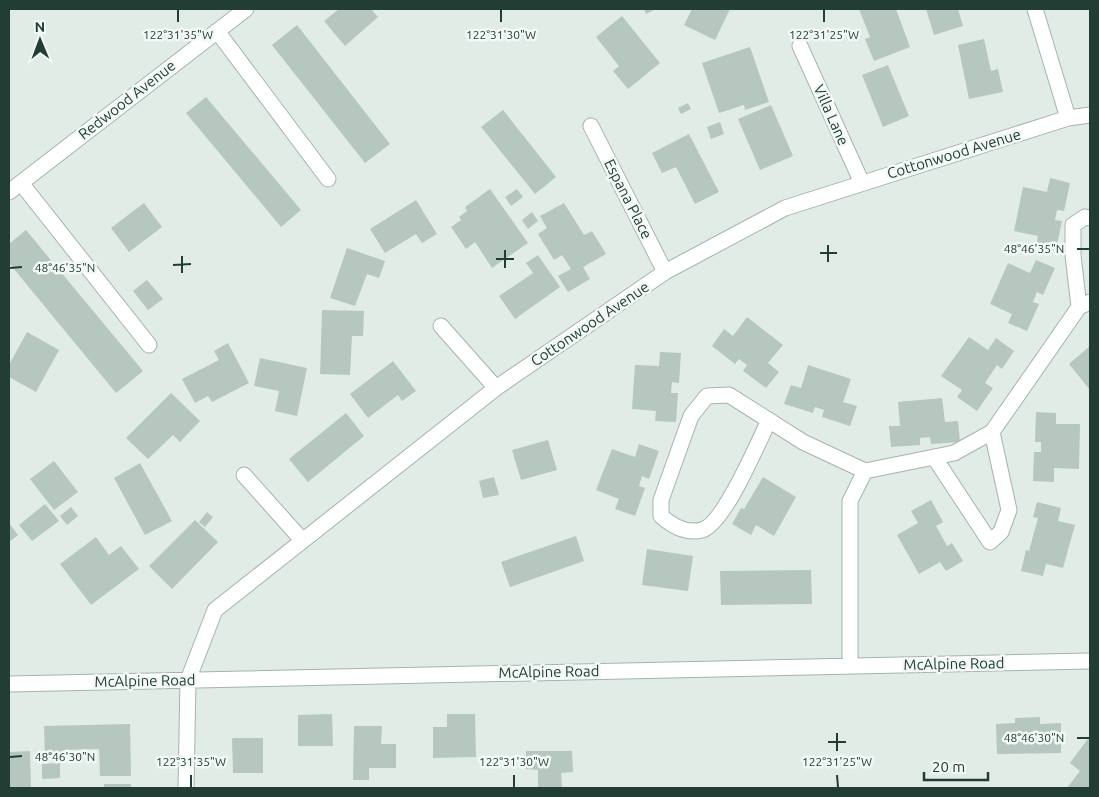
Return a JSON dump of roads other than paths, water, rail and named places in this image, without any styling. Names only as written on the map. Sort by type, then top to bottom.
[{"type":"street","name":"Redwood Avenue","points":[[15,187],[246,9]]},
{"type":"street","points":[[1036,9],[1068,118]]},
{"type":"street","points":[[217,31],[328,179]]},
{"type":"street","name":"Villa Lane","points":[[800,46],[862,183]]},
{"type":"street","name":"Cottonwood Avenue","points":[[188,680],[215,610],[496,388],[665,272],[785,208],[1068,118],[1090,114]]},
{"type":"street","name":"Espana Place","points":[[591,126],[665,272]]},
{"type":"street","points":[[15,187],[149,345]]},
{"type":"street","points":[[769,420],[733,494],[716,521],[703,530],[689,531],[671,526],[661,516],[661,500],[691,416],[708,396],[729,396],[769,420],[803,442],[865,471],[954,453],[992,432],[1085,304],[1073,255],[1073,225],[1085,217],[1090,218]]},
{"type":"street","points":[[441,326],[496,388]]},
{"type":"street","points":[[934,457],[990,542],[1001,532],[1009,510],[992,432]]},
{"type":"street","points":[[850,666],[850,502],[865,471]]},
{"type":"street","points":[[244,475],[302,540]]},
{"type":"street","name":"McAlpine Road","points":[[9,684],[1090,661]]},
{"type":"street","points":[[186,788],[188,680]]}]
